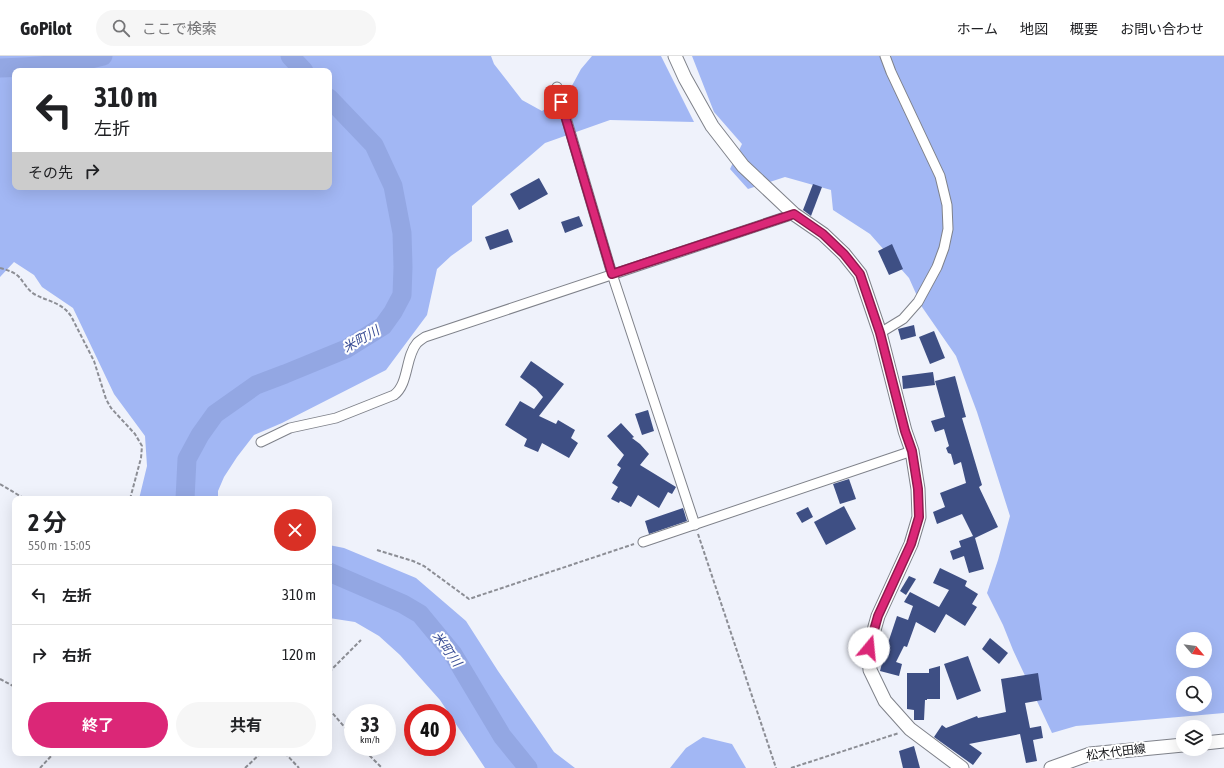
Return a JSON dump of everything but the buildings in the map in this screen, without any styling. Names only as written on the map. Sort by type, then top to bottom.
[{"type":"street","points":[[674,56],[712,126],[743,166],[794,214],[823,234],[844,254],[860,274],[880,333],[905,431],[912,451],[918,489],[919,517],[911,544],[878,616],[869,648],[870,670],[885,701],[910,729],[962,768]]},
{"type":"street","points":[[880,333],[903,319],[918,302],[938,267],[948,229],[947,205],[940,176],[891,72],[885,56]]},
{"type":"street","points":[[557,87],[612,274],[695,525]]},
{"type":"street","points":[[261,442],[290,428],[336,418],[394,395],[399,391],[414,349],[418,342],[425,337],[794,214]]},
{"type":"street","points":[[643,542],[912,451]]},
{"type":"street","points":[[1212,742],[1224,741]]},
{"type":"street","name":"松木代田線","points":[[1051,768],[1090,754],[1176,746]]},
{"type":"path","points":[[0,268],[15,274],[34,294],[60,305],[72,316],[94,361],[106,399],[111,408],[135,434],[142,446],[141,458],[131,496]]},
{"type":"path","points":[[0,484],[20,496]]},
{"type":"path","points":[[695,525],[776,768]]},
{"type":"path","points":[[377,550],[424,566],[469,599],[643,542]]},
{"type":"path","points":[[332,669],[361,640]]},
{"type":"path","points":[[0,679],[12,685]]},
{"type":"path","points":[[332,712],[344,726]]},
{"type":"path","points":[[791,768],[910,729]]},
{"type":"path","points":[[40,768],[51,756]]},
{"type":"path","points":[[245,768],[258,756]]},
{"type":"path","points":[[288,756],[299,768]]},
{"type":"path","points":[[370,756],[382,768]]},
{"type":"shaded area","points":[[0,56],[491,56],[494,64],[522,100],[542,111],[568,93],[581,69],[592,56],[661,56],[694,122],[610,120],[545,143],[472,206],[472,241],[451,256],[437,269],[427,315],[386,370],[282,423],[254,435],[224,477],[218,491],[218,496],[140,496],[147,466],[145,436],[114,394],[73,308],[42,287],[34,275],[14,262],[0,277]]},
{"type":"shaded area","points":[[692,56],[1224,56],[1224,713],[1076,726],[1052,733],[987,593],[1010,516],[977,412],[956,356],[922,307],[909,278],[870,234],[833,210],[831,190],[785,177],[748,189],[730,169],[742,144],[714,112]]},
{"type":"shaded area","points":[[332,546],[344,548],[416,578],[466,621],[498,671],[554,752],[575,768],[485,768],[456,724],[456,704],[443,704],[400,655],[379,636],[355,622],[332,618]]},
{"type":"shaded area","points":[[703,737],[732,744],[746,768],[670,768],[686,748]]},
{"type":"waterway","name":"米町川","points":[[0,68],[52,65],[77,62],[103,56]]},
{"type":"waterway","name":"米町川","points":[[290,56],[301,68]]},
{"type":"waterway","name":"米町川","points":[[185,496],[187,459],[200,435],[215,414],[256,385],[346,349],[383,326],[393,312],[402,295],[402,233],[393,186],[374,145],[332,101]]},
{"type":"waterway","name":"米町川","points":[[332,573],[403,604],[420,614],[453,654],[502,736],[528,768]]},
{"type":"route","points":[[561,102],[612,274],[794,214],[823,234],[844,254],[860,274],[880,333],[905,431],[912,451],[918,489],[919,517],[911,544],[878,616],[869,648]]}]
